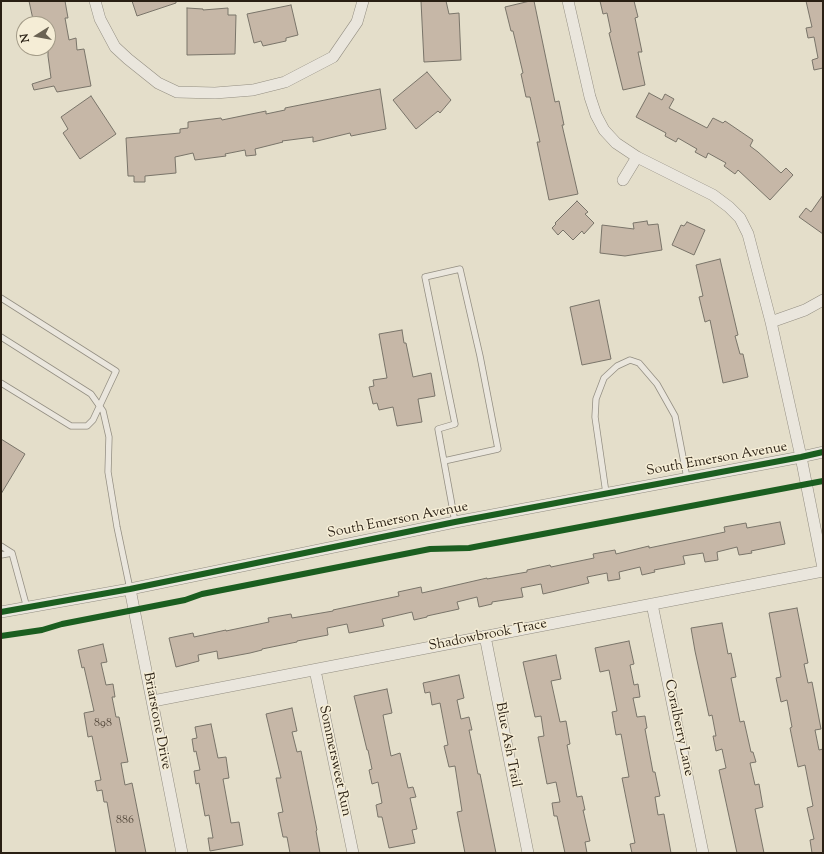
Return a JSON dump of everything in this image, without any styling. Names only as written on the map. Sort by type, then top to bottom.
[{"type":"street","points":[[95,1],[100,19],[116,47],[128,59],[158,83],[177,92],[215,93],[253,90],[285,82],[332,58],[357,22],[363,1]]},
{"type":"street","points":[[568,1],[590,97],[604,130],[616,143],[637,157],[713,195],[729,207],[740,218],[748,234],[771,322],[801,457],[823,569]]},
{"type":"street","points":[[623,180],[637,157]]},
{"type":"street","points":[[771,322],[805,310],[823,300]]},
{"type":"street","name":"South Emerson Avenue","points":[[1,612],[130,589],[606,492],[823,452]]},
{"type":"street","name":"Shadowbrook Trace","points":[[153,701],[652,604],[823,569]]},
{"type":"street","name":"Briarstone Drive","points":[[130,589],[182,853]]},
{"type":"street","name":"Coralberry Lane","points":[[652,604],[703,853]]},
{"type":"street","name":"Blue Ash Trail","points":[[485,636],[528,853]]},
{"type":"street","name":"Sommersweet Run","points":[[315,670],[353,853]]},
{"type":"lane","points":[[444,461],[498,449],[480,356],[460,269],[425,277],[455,424],[438,429],[444,461],[456,522]]},
{"type":"lane","points":[[1,298],[116,371],[93,420],[87,426],[71,426],[1,383]]},
{"type":"lane","points":[[1,337],[91,394],[100,405],[103,411],[109,437],[108,472],[117,527],[130,589]]},
{"type":"lane","points":[[606,492],[595,417],[596,399],[604,378],[617,366],[630,360],[639,363],[657,384],[675,416],[687,478]]},
{"type":"lane","points":[[1,546],[12,553],[27,608]]},
{"type":"lane","points":[[1,555],[12,553]]},
{"type":"building","points":[[29,1],[65,1],[68,18],[65,18],[69,40],[76,38],[77,50],[84,49],[91,86],[57,92],[54,86],[34,90],[32,84],[51,78],[48,56],[56,56],[56,16],[32,16]]},
{"type":"building","points":[[132,1],[176,1],[176,3],[137,16]]},
{"type":"building","points":[[421,1],[446,1],[449,14],[459,13],[461,60],[424,62]]},
{"type":"building","points":[[534,1],[555,102],[559,101],[564,125],[562,125],[578,194],[549,200],[537,142],[540,142],[530,97],[526,97],[521,74],[523,73],[513,31],[511,31],[505,7]]},
{"type":"building","points":[[600,1],[634,1],[638,17],[635,18],[642,52],[638,52],[645,85],[623,90],[609,33],[611,32],[607,13],[603,14]]},
{"type":"building","points":[[806,1],[823,1],[823,68],[814,70],[812,60],[818,58],[814,37],[808,38],[806,28],[812,27]]},
{"type":"building","points":[[291,5],[298,35],[286,38],[286,41],[263,46],[261,41],[254,43],[247,14]]},
{"type":"building","points":[[187,8],[203,10],[228,8],[228,15],[236,15],[235,54],[187,55]]},
{"type":"building","points":[[427,72],[451,100],[440,113],[438,111],[416,129],[393,100]]},
{"type":"building","points":[[380,89],[386,129],[351,136],[350,133],[313,142],[313,137],[282,141],[283,142],[255,149],[256,155],[246,156],[245,150],[225,154],[226,156],[195,160],[193,153],[175,157],[176,173],[145,176],[145,182],[134,182],[134,176],[128,176],[126,138],[180,133],[180,129],[188,128],[188,122],[221,118],[222,120],[266,111],[266,114],[285,110],[285,108]]},
{"type":"building","points":[[649,93],[662,100],[665,94],[674,99],[669,108],[707,128],[713,118],[723,123],[725,121],[753,140],[750,146],[781,173],[786,168],[793,175],[770,200],[738,170],[735,174],[724,166],[726,163],[708,153],[706,158],[695,152],[697,149],[678,138],[676,142],[665,136],[666,133],[636,117]]},
{"type":"building","points":[[91,96],[116,134],[80,159],[63,133],[68,129],[61,117]]},
{"type":"building","points":[[823,195],[823,234],[799,217],[806,208],[811,212]]},
{"type":"building","points":[[577,201],[588,212],[585,214],[594,223],[584,234],[582,231],[573,240],[563,230],[558,235],[552,228]]},
{"type":"building","points":[[647,221],[648,225],[658,224],[662,250],[625,256],[600,253],[602,225],[634,229],[633,223]]},
{"type":"building","points":[[687,222],[705,230],[694,255],[672,245],[681,225],[684,226]]},
{"type":"building","points":[[720,259],[738,335],[735,336],[740,354],[743,354],[748,377],[723,383],[710,320],[705,322],[699,297],[703,296],[696,265]]},
{"type":"building","points":[[599,300],[611,359],[582,365],[570,307]]},
{"type":"building","points":[[402,330],[413,377],[431,373],[435,396],[418,399],[422,422],[397,426],[393,407],[379,410],[377,403],[373,404],[369,387],[374,386],[373,380],[387,378],[379,334]]},
{"type":"building","points":[[1,439],[25,454],[1,494]]},
{"type":"building","points":[[780,522],[785,544],[751,551],[752,553],[739,555],[737,547],[717,552],[718,560],[705,562],[703,553],[683,556],[685,564],[654,570],[655,572],[642,575],[640,567],[619,572],[620,579],[608,581],[607,573],[587,577],[589,583],[543,594],[541,584],[521,588],[523,597],[492,602],[492,604],[479,607],[477,597],[457,602],[459,609],[427,617],[414,620],[412,612],[382,619],[384,626],[349,633],[347,624],[327,628],[328,635],[250,653],[218,659],[217,651],[198,655],[199,661],[176,667],[169,638],[193,633],[194,637],[226,631],[269,622],[268,618],[291,614],[292,618],[333,611],[399,596],[398,592],[421,587],[422,593],[487,578],[527,572],[527,570],[550,565],[551,567],[594,558],[593,554],[615,550],[616,554],[649,546],[649,548],[725,532],[724,527],[746,523],[747,528]]},
{"type":"building","points":[[797,608],[808,663],[804,664],[808,683],[812,682],[821,729],[815,730],[819,750],[823,749],[823,853],[812,853],[810,840],[814,839],[807,808],[813,806],[805,765],[798,767],[790,728],[792,727],[787,700],[781,702],[776,678],[781,677],[769,613]]},
{"type":"building","points":[[722,623],[728,654],[731,653],[736,677],[731,678],[740,722],[744,721],[751,752],[753,752],[756,762],[750,763],[755,785],[759,784],[763,807],[755,809],[764,853],[737,853],[719,770],[726,768],[722,749],[716,751],[713,736],[716,736],[712,715],[709,716],[695,651],[691,628]]},
{"type":"building","points":[[629,641],[634,664],[630,665],[634,685],[638,684],[640,697],[633,698],[637,717],[645,716],[647,728],[645,729],[653,772],[655,772],[660,796],[655,797],[658,815],[664,814],[671,853],[632,853],[630,844],[635,843],[622,778],[629,777],[621,734],[616,735],[612,712],[617,711],[609,670],[600,672],[595,648]]},
{"type":"building","points":[[103,644],[107,662],[101,663],[106,685],[113,684],[115,697],[112,697],[116,717],[119,717],[128,762],[121,763],[125,785],[132,783],[146,853],[116,853],[107,802],[104,802],[102,790],[97,791],[95,781],[101,780],[92,736],[88,737],[84,713],[94,711],[84,667],[82,668],[78,650]]},
{"type":"building","points":[[556,655],[561,679],[551,681],[560,722],[566,721],[570,744],[567,745],[577,797],[582,796],[585,810],[583,810],[590,841],[585,842],[587,853],[565,853],[557,816],[554,816],[552,803],[560,802],[556,782],[547,784],[538,737],[544,736],[541,716],[535,717],[523,662]]},
{"type":"building","points":[[459,675],[464,698],[457,700],[461,719],[469,717],[472,730],[469,730],[478,774],[480,774],[496,853],[465,853],[457,812],[462,811],[455,766],[449,767],[444,746],[448,745],[440,703],[432,705],[430,692],[425,693],[423,683]]},
{"type":"building","points":[[387,689],[392,713],[383,715],[391,756],[400,753],[408,788],[413,787],[416,797],[410,798],[417,829],[412,830],[415,843],[389,848],[382,817],[378,817],[376,805],[382,803],[378,782],[372,784],[369,770],[372,769],[354,696]]},
{"type":"building","points":[[292,708],[297,731],[292,732],[297,752],[301,751],[317,830],[320,853],[290,853],[287,837],[283,837],[278,813],[283,812],[276,778],[281,778],[266,714]]},
{"type":"building","points":[[211,724],[218,758],[226,757],[229,778],[223,779],[231,823],[239,822],[243,845],[210,851],[208,838],[213,838],[209,815],[205,816],[199,783],[196,784],[194,771],[200,770],[196,751],[194,752],[192,739],[197,738],[195,727]]},
{"type":"cycle path","points":[[1,612],[130,589],[455,522],[823,452]]},
{"type":"cycle path","points":[[1,636],[42,630],[62,624],[185,600],[202,594],[430,549],[469,548],[823,481]]}]
